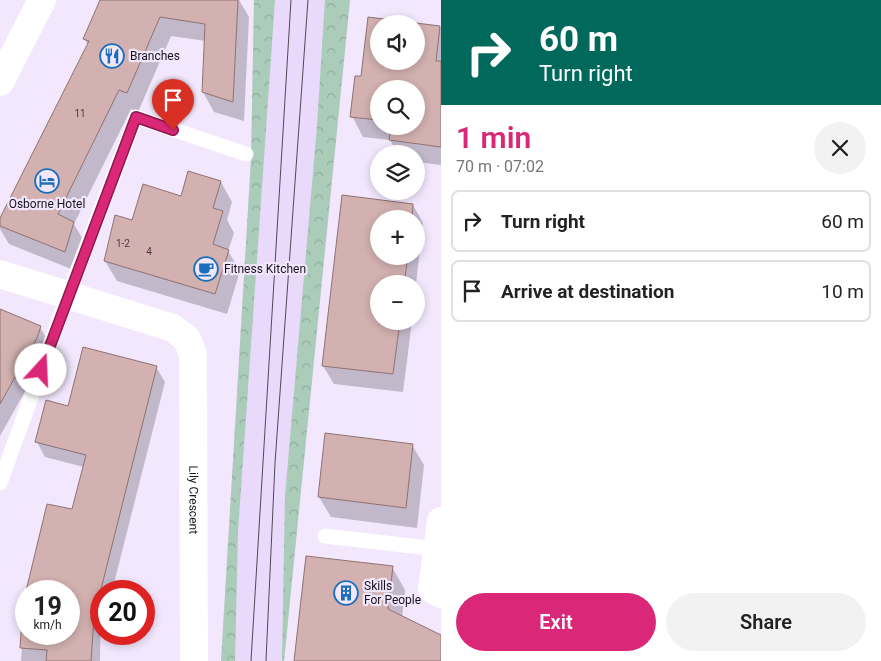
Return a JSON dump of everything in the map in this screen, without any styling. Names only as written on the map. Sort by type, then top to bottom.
[{"type":"street","points":[[0,82],[42,0]]},
{"type":"street","points":[[0,274],[68,295]]},
{"type":"street","name":"Lily Crescent","points":[[68,295],[173,328],[187,339],[193,354],[194,661]]},
{"type":"street","points":[[441,521],[432,589],[441,594]]},
{"type":"lane","points":[[0,483],[68,295],[136,117],[246,154]]},
{"type":"lane","points":[[325,536],[438,549]]},
{"type":"shaded area","points":[[254,0],[350,0],[284,661],[221,661],[251,159]]},
{"type":"green space","points":[[254,0],[275,0],[238,532],[235,661],[221,661],[251,159]]},
{"type":"green space","points":[[325,0],[350,0],[284,661],[282,661],[285,496],[317,126]]},
{"type":"building","points":[[100,0],[238,0],[233,102],[202,92],[205,24],[160,17],[127,93],[119,90],[58,214],[74,222],[65,252],[0,226],[0,218],[89,41],[83,39]]},
{"type":"building","points":[[368,17],[370,17],[370,70],[425,70],[425,24],[440,26],[436,61],[441,61],[441,147],[389,140],[390,135],[425,135],[425,80],[370,80],[370,119],[350,117],[355,76],[361,76]]},
{"type":"building","points":[[188,171],[221,181],[213,208],[223,211],[213,244],[229,250],[215,294],[104,261],[115,215],[132,220],[143,184],[181,196]]},
{"type":"building","points":[[342,195],[413,204],[413,210],[370,210],[370,265],[407,265],[405,275],[370,275],[370,330],[399,330],[393,374],[322,366]]},
{"type":"building","points":[[0,309],[41,326],[37,338],[0,404]]},
{"type":"building","points":[[83,347],[157,366],[103,580],[90,580],[91,661],[46,661],[47,650],[20,648],[20,645],[80,645],[80,580],[29,580],[47,504],[72,509],[86,455],[35,442],[46,400],[68,406]]},
{"type":"building","points":[[325,433],[413,444],[406,508],[318,497]]},
{"type":"building","name":"Skills For People","points":[[306,556],[393,566],[388,609],[441,635],[441,661],[294,661]]},
{"type":"tram line","points":[[251,661],[291,0]]},
{"type":"tram line","points":[[266,661],[275,463],[308,0]]},
{"type":"place","name":"Branches","points":[[112,56]]},
{"type":"place","name":"Osborne Hotel","points":[[47,181]]},
{"type":"place","name":"Fitness Kitchen","points":[[206,269]]},
{"type":"place","name":"Skills For People","points":[[346,593]]},
{"type":"route","points":[[41,370],[136,117],[173,130]]}]
